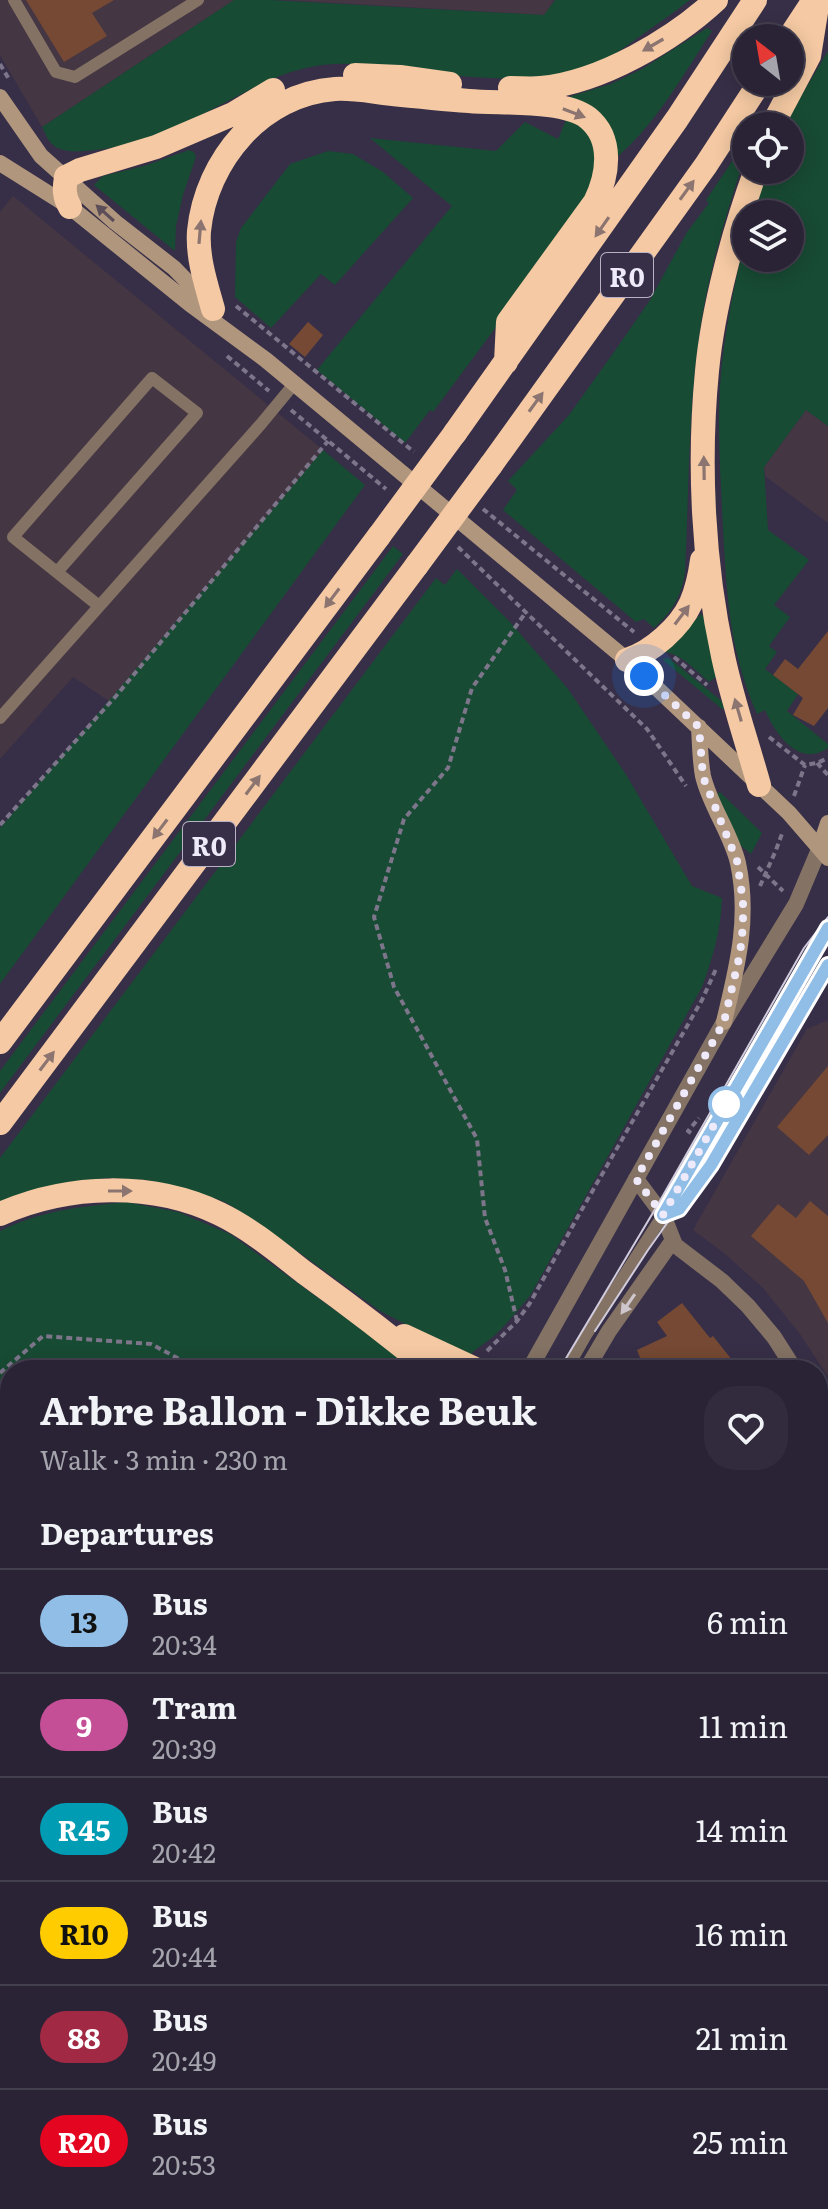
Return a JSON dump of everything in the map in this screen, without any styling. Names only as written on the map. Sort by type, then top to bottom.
[{"type":"highway","points":[[70,207],[64,188],[66,177],[156,147],[233,114],[270,91],[301,79],[330,75],[400,77],[466,87],[542,88],[599,72],[646,49],[697,18],[716,0]]},
{"type":"highway","name":"R0","points":[[0,1042],[455,433],[677,119],[755,0]]},
{"type":"highway","points":[[799,24],[816,0]]},
{"type":"highway","points":[[779,112],[809,56],[816,0]]},
{"type":"highway","points":[[213,309],[199,246],[199,229],[211,186],[229,151],[259,117],[291,99],[335,89],[494,104],[544,105],[576,111],[590,120],[604,139],[607,154],[602,188],[508,322],[506,362]]},
{"type":"highway","name":"R0","points":[[0,1123],[491,465],[706,165],[751,96]]},
{"type":"highway","points":[[752,184],[721,292],[707,368],[705,546],[723,657],[759,785]]},
{"type":"highway","points":[[627,660],[659,641],[690,605],[705,546]]},
{"type":"highway","points":[[0,1214],[43,1198],[87,1192],[132,1191],[179,1199],[222,1215],[243,1227],[373,1322],[419,1360]]},
{"type":"highway","points":[[373,1322],[465,1360]]},
{"type":"main road","points":[[0,97],[41,156],[115,222],[174,268],[266,360],[627,660],[826,852]]},
{"type":"main road","points":[[0,163],[70,207],[190,304],[266,360]]},
{"type":"main road","points":[[699,727],[703,777],[737,861],[743,901],[740,954],[724,1022]]},
{"type":"main road","points":[[826,852],[828,823]]},
{"type":"street","points":[[535,1360],[724,1022],[826,852]]},
{"type":"street","points":[[636,1179],[663,1215],[678,1249],[722,1281],[748,1306],[789,1360]]},
{"type":"street","points":[[592,1360],[673,1240]]},
{"type":"lane","points":[[14,0],[56,72],[75,77],[198,0]]},
{"type":"lane","points":[[57,572],[197,413],[152,378],[13,537],[99,606]]},
{"type":"lane","points":[[0,718],[294,384]]},
{"type":"lane","points":[[826,852],[828,865]]},
{"type":"lane","points":[[572,1360],[663,1215],[828,928]]},
{"type":"lane","points":[[663,1215],[679,1209],[711,1165],[828,965]]},
{"type":"path","points":[[0,825],[116,696],[328,441]]},
{"type":"path","points":[[517,1321],[505,1270],[485,1218],[477,1139],[394,987],[374,917],[404,819],[448,768],[472,688],[526,612],[647,729],[687,788]]},
{"type":"path","points":[[805,765],[828,758]]},
{"type":"path","points":[[817,763],[828,775]]},
{"type":"path","points":[[482,1360],[530,1303],[702,1000],[719,963]]},
{"type":"path","points":[[15,1360],[43,1336],[151,1344],[181,1360]]},
{"type":"shaded area","points":[[0,0],[234,0],[42,127],[0,55]]},
{"type":"shaded area","points":[[283,0],[554,0],[545,15]]},
{"type":"shaded area","points":[[13,196],[323,450],[109,701],[73,677],[0,759],[0,212]]},
{"type":"shaded area","points":[[806,410],[828,426],[828,523],[765,476],[764,467]]},
{"type":"shaded area","points":[[828,1020],[828,1360],[817,1360],[763,1288],[693,1230],[807,1029]]},
{"type":"green space","points":[[234,0],[544,15],[555,0],[690,0],[610,57],[559,74],[487,78],[360,64],[319,65],[256,86],[177,126],[141,140],[81,151],[58,148],[50,141],[42,127]]},
{"type":"green space","points":[[707,28],[712,31],[669,98],[645,129],[617,157],[571,96],[611,84],[642,69]]},
{"type":"green space","points":[[828,51],[828,426],[806,410],[764,467],[768,530],[809,560],[774,605],[790,617],[769,646],[777,652],[765,669],[798,694],[787,711],[828,744],[828,748],[807,754],[790,746],[782,738],[765,710],[757,714],[740,667],[726,577],[719,405],[726,332],[737,272],[804,272],[804,200],[757,200],[763,184],[804,184],[804,112],[793,112]]},
{"type":"green space","points":[[568,115],[587,127],[599,158],[590,193],[542,265],[433,412],[430,410],[405,443],[317,370],[452,206],[370,138],[496,151],[525,122],[558,139]]},
{"type":"green space","points":[[189,150],[196,157],[176,226],[175,251],[94,185],[103,176]]},
{"type":"green space","points":[[328,151],[353,154],[383,172],[413,198],[335,285],[321,274],[271,328],[235,297],[236,242],[241,228],[290,164]]},
{"type":"green space","points":[[732,161],[732,184],[736,184],[714,263],[696,360],[685,573],[675,604],[654,628],[644,619],[636,622],[503,510],[517,490],[508,481],[569,415],[614,352],[650,300],[687,232],[709,203],[706,200]]},
{"type":"green space","points":[[323,450],[365,485],[0,984],[0,828]]},
{"type":"green space","points":[[393,546],[403,554],[0,1093],[0,1071]]},
{"type":"green space","points":[[457,569],[510,622],[568,689],[625,773],[692,886],[722,898],[716,943],[702,987],[530,1296],[500,1330],[469,1357],[380,1311],[257,1222],[225,1202],[196,1192],[147,1180],[107,1178],[76,1182],[0,1205],[0,1158],[436,578],[445,585]]},
{"type":"green space","points":[[701,614],[716,677],[709,682],[683,659],[664,652]]},
{"type":"green space","points":[[669,658],[724,703],[725,708],[722,709],[663,659]]},
{"type":"green space","points":[[720,792],[762,833],[751,854],[740,845],[716,794]]},
{"type":"green space","points":[[126,1202],[178,1212],[230,1234],[400,1360],[0,1360],[0,1231],[46,1214]]},
{"type":"building","points":[[26,0],[114,0],[92,13],[107,36],[64,62]]},
{"type":"building","points":[[308,322],[323,335],[305,357],[289,344]]},
{"type":"building","points":[[828,631],[828,708],[814,726],[793,715],[803,698],[773,675],[785,659],[798,669]]},
{"type":"building","points":[[828,1066],[828,1135],[809,1155],[777,1127]]},
{"type":"building","points":[[810,1201],[828,1216],[828,1323],[804,1281],[751,1236],[778,1204],[796,1218]]},
{"type":"building","points":[[682,1303],[732,1360],[641,1360],[637,1350],[667,1336],[657,1322]]},
{"type":"tram line","points":[[565,1360],[804,948],[828,917]]},
{"type":"tram line","points":[[595,1331],[726,1140],[828,963]]},
{"type":"bus line","name":"13","points":[[828,928],[663,1215],[679,1209],[711,1165],[828,965]]},
{"type":"route","points":[[644,676],[699,727],[703,777],[737,861],[743,901],[740,954],[724,1022],[636,1179],[663,1215],[726,1104]]}]
